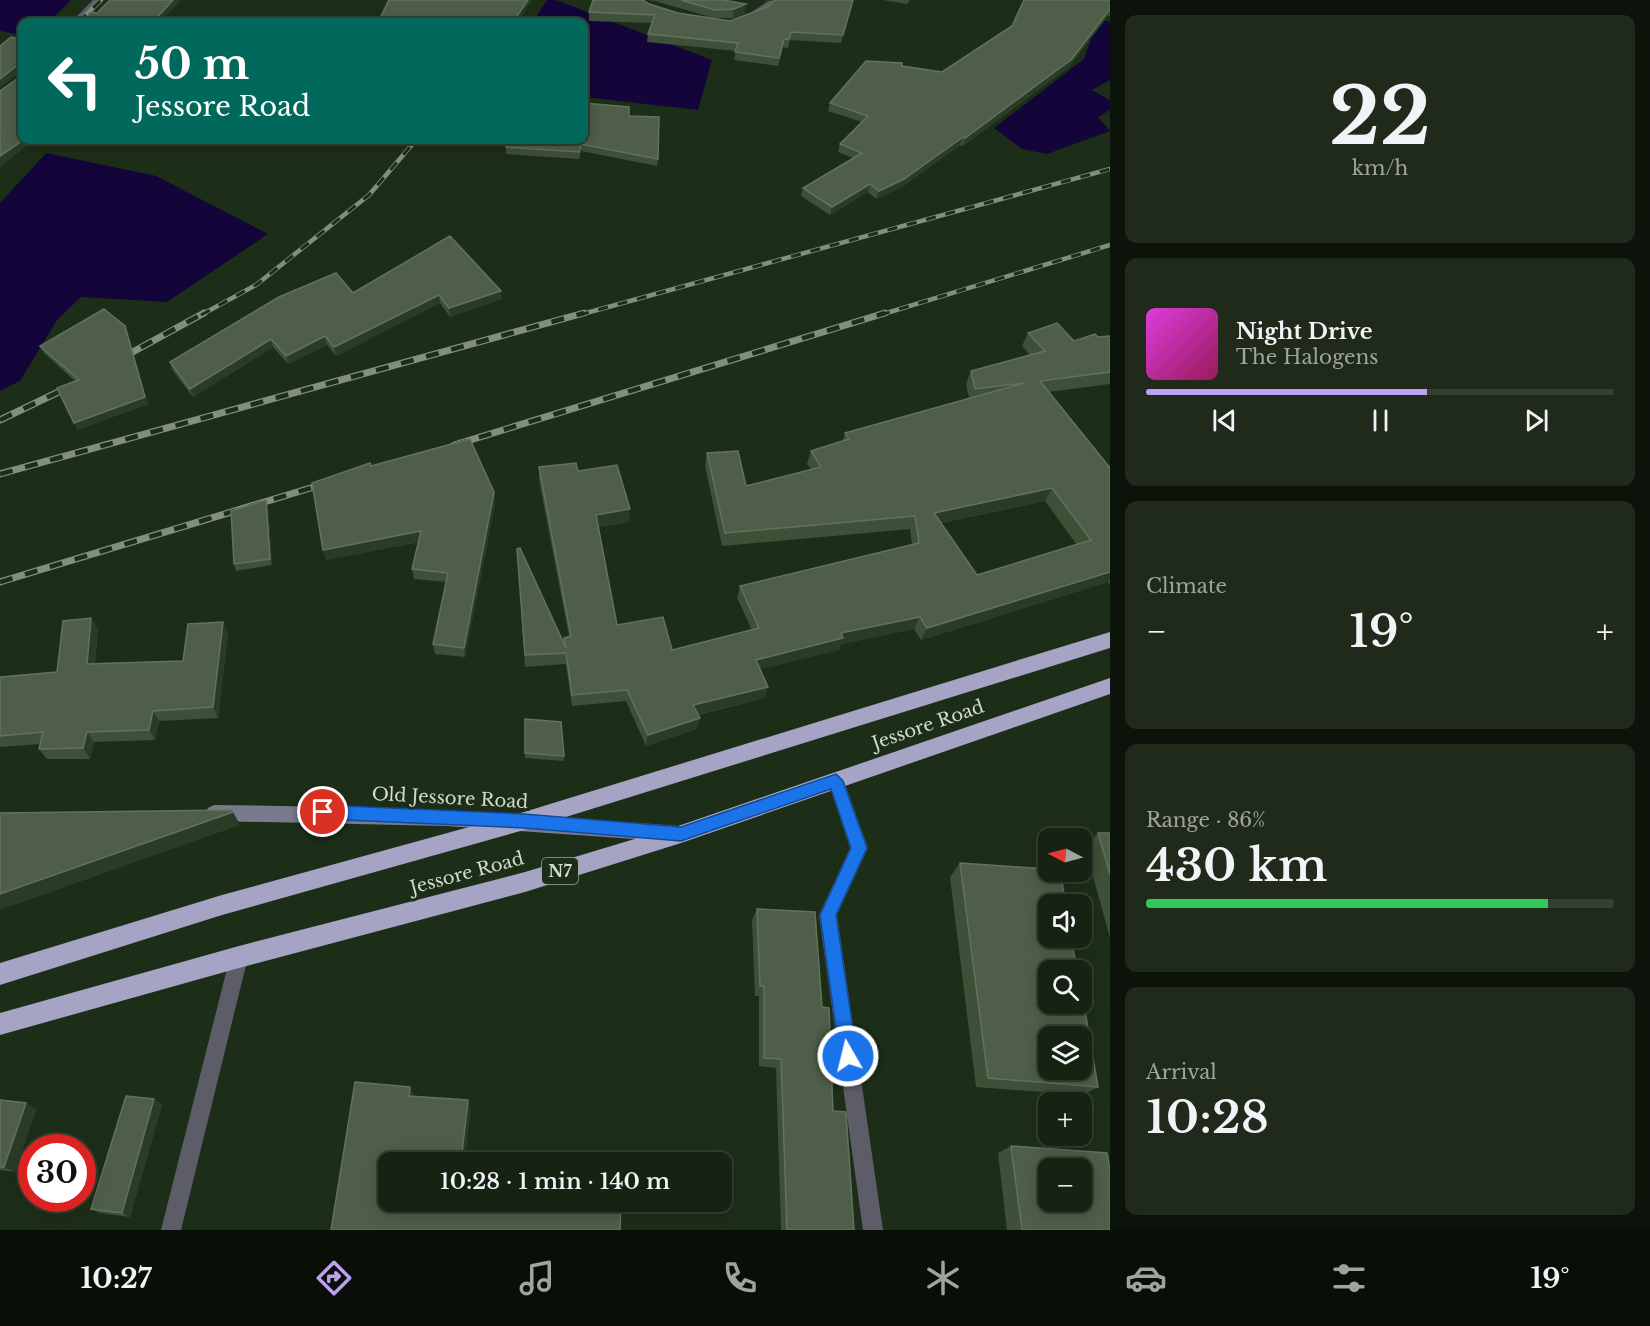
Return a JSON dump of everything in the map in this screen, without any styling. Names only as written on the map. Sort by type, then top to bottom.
[{"type":"highway","name":"Jessore Road","points":[[0,974],[222,905],[524,821],[1110,640]]},
{"type":"highway","name":"Jessore Road","points":[[0,1024],[239,957],[525,882],[681,834],[1110,686]]},
{"type":"main road","name":"Old Jessore Road","points":[[198,814],[323,812],[524,821],[681,834]]},
{"type":"street","points":[[80,18],[98,0]]},
{"type":"street","points":[[742,20],[777,0]]},
{"type":"street","points":[[836,781],[859,848],[828,915],[873,1230]]},
{"type":"street","points":[[171,1230],[239,957]]},
{"type":"shaded area","points":[[0,0],[71,0],[53,18],[18,18],[18,34],[0,31]]},
{"type":"shaded area","points":[[547,0],[556,0],[712,60],[698,110],[588,97],[588,18],[536,18]]},
{"type":"shaded area","points":[[1098,18],[1110,22],[1110,80],[1092,90],[1110,100],[1110,110],[1098,117],[1110,131],[1047,154],[1022,149],[994,128],[1084,59]]},
{"type":"shaded area","points":[[46,153],[156,176],[268,234],[167,302],[81,297],[57,320],[20,381],[0,391],[0,203]]},
{"type":"building","points":[[110,0],[173,0],[157,18],[85,18],[91,12],[97,13]]},
{"type":"building","points":[[389,0],[528,0],[516,18],[380,18]]},
{"type":"building","points":[[593,0],[643,0],[678,13],[730,21],[767,7],[776,0],[853,0],[843,35],[791,32],[789,39],[784,39],[779,58],[735,52],[738,43],[648,34],[655,15],[589,12]]},
{"type":"building","points":[[681,0],[723,0],[746,4],[734,9],[715,10]]},
{"type":"building","points":[[1024,0],[1110,0],[1110,9],[1072,59],[965,138],[963,137],[904,179],[879,191],[870,184],[832,207],[803,188],[862,153],[840,144],[868,116],[830,103],[866,61],[902,63],[902,66],[942,72],[1012,26]]},
{"type":"building","points":[[11,37],[18,39],[18,65],[0,79],[0,46]]},
{"type":"building","points":[[18,78],[18,143],[0,156],[0,91]]},
{"type":"building","points":[[588,103],[629,107],[629,116],[659,117],[658,159],[581,144],[588,144]]},
{"type":"building","points":[[506,144],[581,144],[579,152],[506,147]]},
{"type":"building","points":[[450,236],[501,291],[449,308],[439,295],[334,347],[325,336],[286,356],[271,339],[190,389],[170,362],[279,297],[336,273],[353,293]]},
{"type":"building","points":[[104,309],[125,326],[145,397],[74,423],[57,388],[79,380],[40,346]]},
{"type":"building","points":[[1057,323],[1074,341],[1095,334],[1098,337],[1110,336],[1110,372],[1040,381],[1110,468],[1110,572],[927,628],[920,617],[841,633],[843,638],[756,660],[768,687],[693,705],[700,718],[648,735],[627,690],[572,695],[566,653],[525,655],[517,549],[520,548],[566,648],[564,638],[571,636],[539,467],[576,463],[578,471],[617,465],[630,509],[596,515],[617,625],[663,617],[672,650],[759,628],[740,586],[919,543],[915,516],[725,533],[707,453],[738,451],[746,486],[821,467],[811,451],[849,439],[845,433],[1024,383],[975,389],[971,371],[1045,351],[1028,333]],"holes":[[[1052,488],[1091,540],[977,575],[934,513]]]},
{"type":"building","points":[[470,439],[494,492],[464,648],[433,644],[448,573],[412,569],[421,531],[323,550],[312,483],[370,463],[371,466]]},
{"type":"building","points":[[266,500],[270,559],[234,564],[231,511]]},
{"type":"building","points":[[91,618],[87,664],[183,661],[188,624],[223,622],[213,707],[153,711],[149,730],[87,732],[83,748],[39,749],[43,732],[0,736],[0,677],[57,672],[63,621]]},
{"type":"building","points":[[525,719],[561,722],[564,756],[525,753]]},
{"type":"building","points":[[232,810],[233,812],[0,894],[0,813]]},
{"type":"building","points":[[1098,833],[1110,833],[1110,874]]},
{"type":"building","points":[[960,863],[1038,868],[1038,882],[1062,882],[1064,894],[1038,894],[1038,948],[1073,948],[1075,960],[1038,960],[1038,1014],[1086,1014],[1088,1026],[1038,1026],[1038,1080],[1092,1080],[1092,1052],[1098,1087],[988,1078]]},
{"type":"building","points":[[757,909],[815,912],[822,1007],[829,1008],[833,1111],[846,1112],[854,1230],[787,1230],[781,1059],[764,1058],[764,986],[760,986]]},
{"type":"building","points":[[355,1082],[410,1087],[409,1096],[468,1100],[462,1152],[378,1152],[378,1212],[621,1212],[620,1230],[331,1230]]},
{"type":"building","points":[[126,1096],[154,1099],[122,1213],[96,1210],[96,1193]]},
{"type":"building","points":[[0,1100],[26,1103],[4,1167],[0,1167]]},
{"type":"building","points":[[1011,1146],[1107,1153],[1110,1170],[1110,1230],[1022,1230]]},
{"type":"railway","points":[[83,18],[101,0]]},
{"type":"railway","points":[[201,315],[256,285],[369,195],[413,144]]},
{"type":"railway","points":[[579,315],[1110,169]]},
{"type":"railway","points":[[880,315],[1110,245]]},
{"type":"railway","points":[[118,360],[204,313]]},
{"type":"railway","points":[[0,474],[584,313]]},
{"type":"railway","points":[[454,445],[885,313]]},
{"type":"railway","points":[[0,420],[73,385]]},
{"type":"railway","points":[[0,582],[327,483]]},
{"type":"route","points":[[323,812],[524,821],[681,834],[836,781],[859,848],[828,915],[848,1056]]}]
